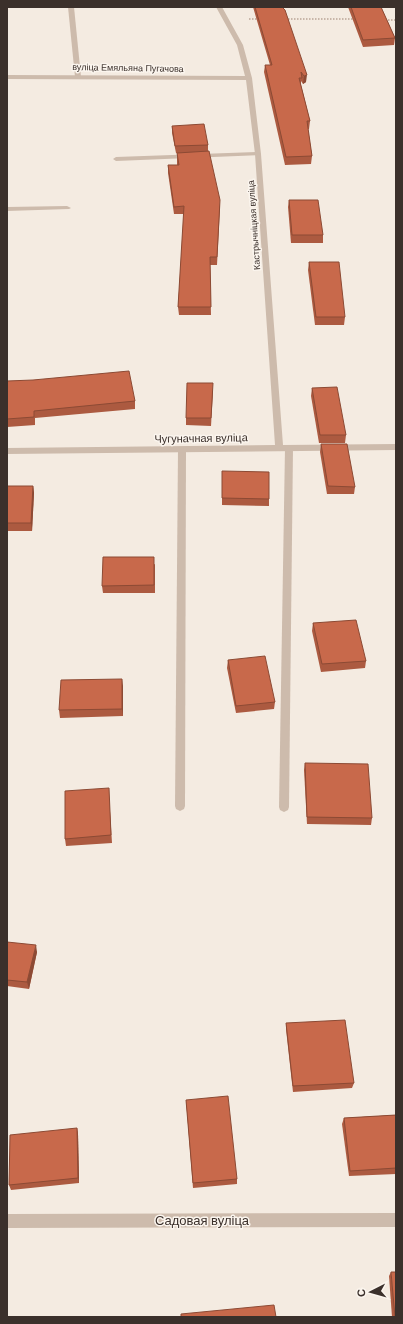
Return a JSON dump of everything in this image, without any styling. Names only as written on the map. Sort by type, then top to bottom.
[{"type":"street","points":[[71,7],[78,76]]},
{"type":"street","name":"Кастрычніцкая вуліца","points":[[219,7],[240,45],[249,78],[258,154],[279,448]]},
{"type":"street","name":"вуліца Емяльяна Пугачова","points":[[7,76],[249,78]]},
{"type":"street","points":[[116,159],[258,154]]},
{"type":"street","points":[[7,208],[67,208]]},
{"type":"street","name":"Чугуначная вуліца","points":[[7,452],[396,447]]},
{"type":"street","points":[[284,807],[289,448]]},
{"type":"street","points":[[180,806],[182,450]]},
{"type":"street","name":"Садовая вуліца","points":[[7,1221],[396,1220]]},
{"type":"path","points":[[226,18],[265,19]]},
{"type":"path","points":[[281,19],[362,20]]},
{"type":"path","points":[[384,20],[396,20]]},
{"type":"building","points":[[255,7],[282,7],[285,10],[307,75],[304,76],[301,72],[302,78],[299,78],[310,121],[307,121],[312,156],[286,157],[265,65],[272,65]]},
{"type":"building","points":[[351,7],[381,7],[395,38],[363,40]]},
{"type":"building","points":[[204,124],[208,145],[175,146],[172,126]]},
{"type":"building","points":[[209,151],[220,200],[217,257],[210,257],[211,307],[178,307],[184,206],[174,207],[168,165],[179,165],[177,153]]},
{"type":"building","points":[[289,200],[318,200],[323,235],[292,235]]},
{"type":"building","points":[[309,262],[339,262],[345,317],[316,317]]},
{"type":"building","points":[[129,371],[135,401],[34,411],[34,417],[7,419],[7,381]]},
{"type":"building","points":[[187,383],[213,383],[211,418],[186,418]]},
{"type":"building","points":[[337,387],[346,435],[320,435],[312,388]]},
{"type":"building","points":[[321,444],[347,444],[355,487],[328,486]]},
{"type":"building","points":[[222,471],[269,472],[269,499],[222,498]]},
{"type":"building","points":[[7,486],[33,486],[31,523],[7,523]]},
{"type":"building","points":[[103,557],[154,557],[154,585],[102,586]]},
{"type":"building","points":[[356,620],[366,661],[322,664],[313,623]]},
{"type":"building","points":[[265,656],[275,702],[236,706],[228,660]]},
{"type":"building","points":[[122,679],[122,709],[59,710],[61,680]]},
{"type":"building","points":[[305,763],[368,764],[372,818],[307,817]]},
{"type":"building","points":[[109,788],[111,835],[65,839],[65,791]]},
{"type":"building","points":[[7,942],[36,945],[27,982],[7,980]]},
{"type":"building","points":[[345,1020],[354,1083],[293,1086],[286,1023]]},
{"type":"building","points":[[228,1096],[237,1179],[193,1183],[186,1100]]},
{"type":"building","points":[[396,1115],[396,1168],[350,1171],[344,1118]]},
{"type":"building","points":[[77,1128],[78,1178],[9,1185],[10,1135]]},
{"type":"building","points":[[391,1272],[396,1272],[396,1317],[395,1317]]},
{"type":"building","points":[[274,1305],[276,1317],[181,1317],[181,1314]]}]
